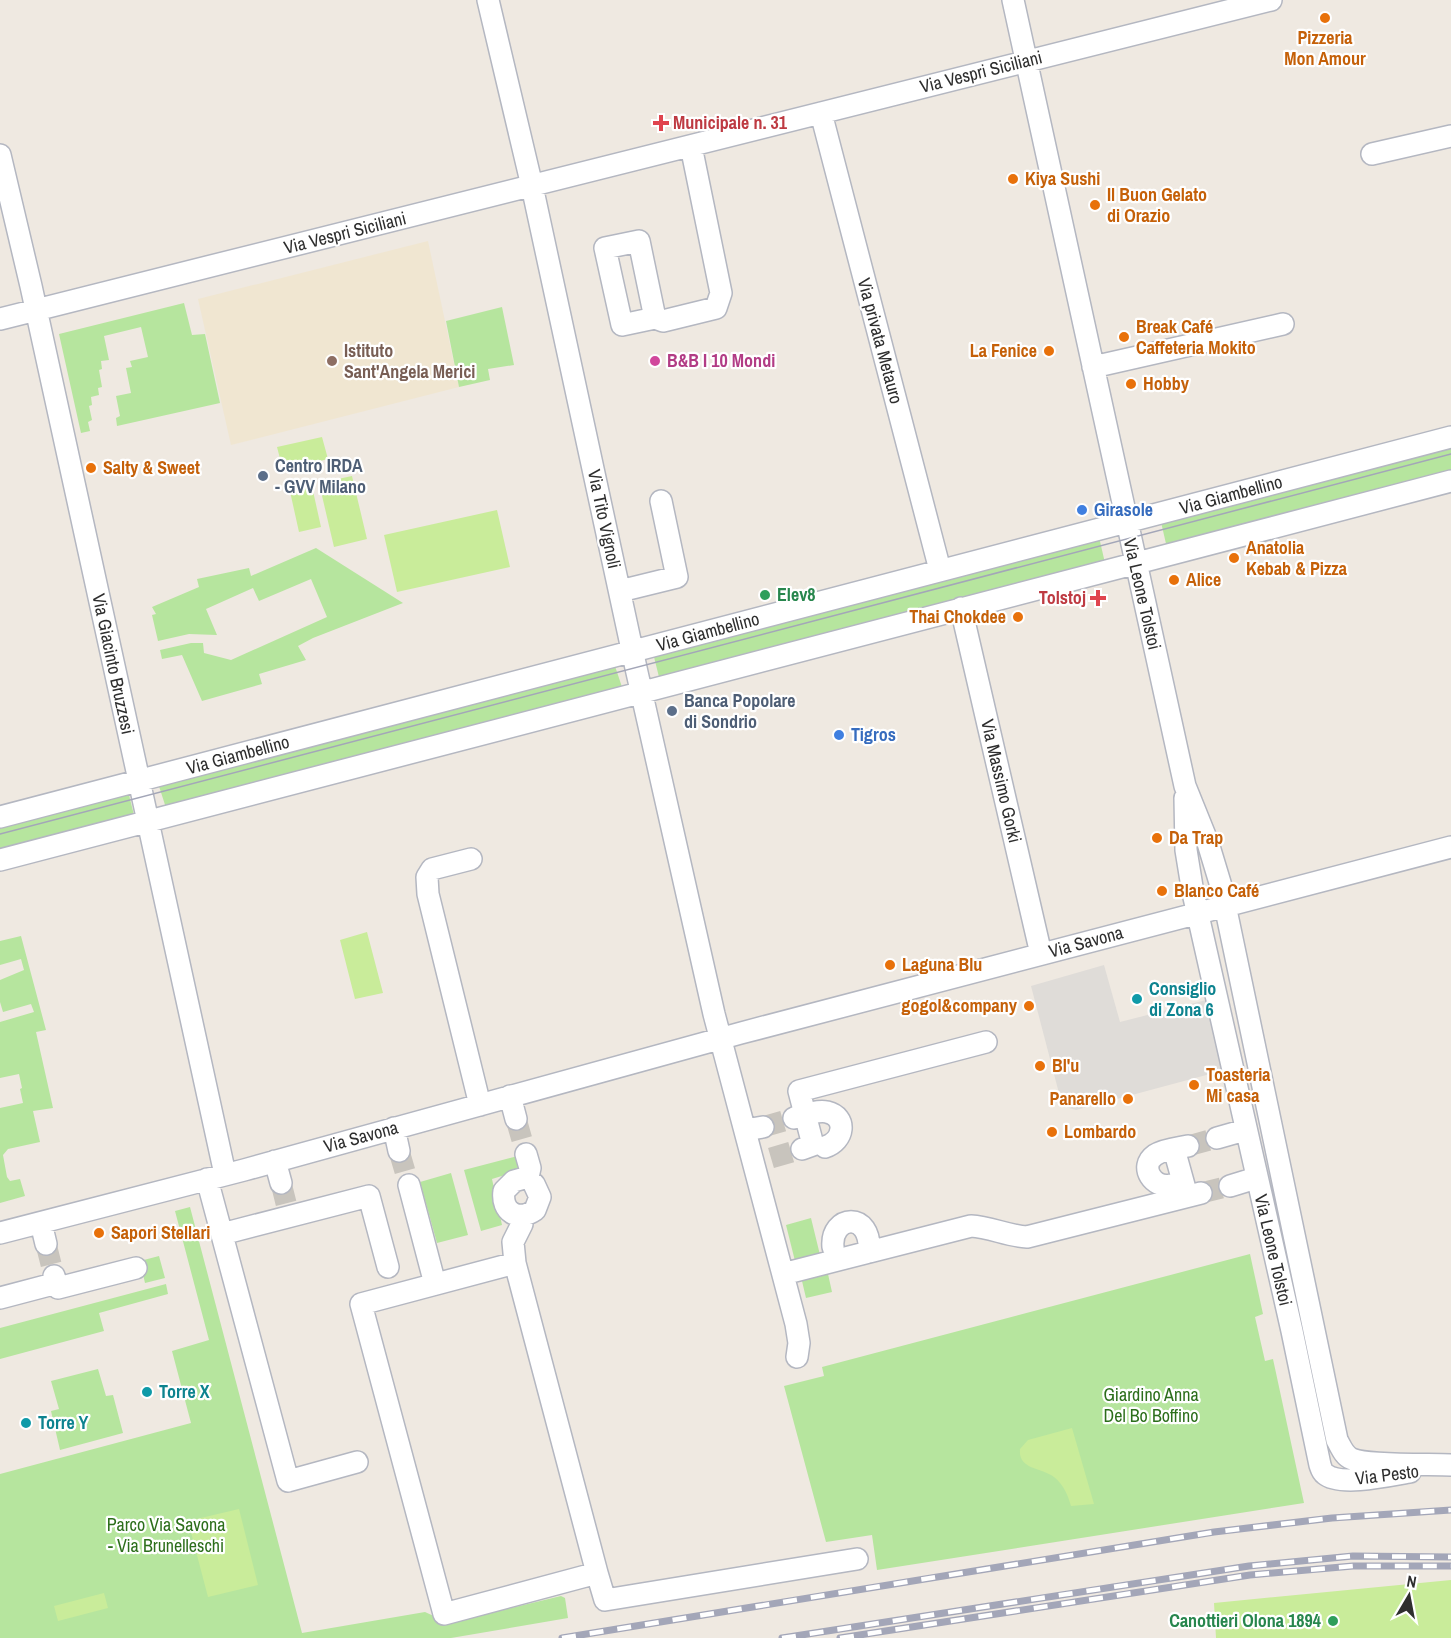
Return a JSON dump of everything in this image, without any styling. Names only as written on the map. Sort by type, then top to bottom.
[{"type":"street","name":"Via Tito Vignoli","points":[[488,0],[532,186],[633,652],[721,1038]]},
{"type":"street","name":"Via Leone Tolstoi","points":[[1013,0],[1185,786],[1208,843],[1226,905],[1337,1440],[1350,1459]]},
{"type":"street","name":"Via Vespri Siciliani","points":[[0,319],[1271,0]]},
{"type":"street","name":"Via privata Metauro","points":[[821,112],[940,570]]},
{"type":"street","points":[[1372,154],[1451,136]]},
{"type":"street","points":[[659,319],[716,308],[722,293],[691,146]]},
{"type":"street","name":"Via Giacinto Bruzzesi","points":[[0,155],[148,821],[216,1177],[222,1234],[288,1481],[357,1462]]},
{"type":"street","points":[[1093,367],[1283,324]]},
{"type":"street","name":"Via Giambellino","points":[[0,817],[1451,437]]},
{"type":"street","points":[[0,860],[1451,481]]},
{"type":"street","points":[[620,591],[677,577],[661,501]]},
{"type":"street","name":"Via Massimo Gorki","points":[[961,608],[1041,954]]},
{"type":"street","name":"Via Leone Tolstoi","points":[[1185,786],[1186,850],[1198,913],[1320,1466],[1325,1474]]},
{"type":"street","name":"Via Savona","points":[[0,1233],[216,1177],[721,1038],[1451,847]]},
{"type":"street","points":[[471,859],[432,869],[427,877],[428,894],[480,1105]]},
{"type":"street","points":[[1209,963],[1224,987],[1243,1050],[1230,984],[1237,960]]},
{"type":"street","points":[[721,1038],[754,1128],[762,1160],[783,1274],[796,1323],[799,1343],[797,1357]]},
{"type":"street","points":[[802,1149],[813,1145],[800,1116],[799,1091],[986,1042]]},
{"type":"street","points":[[1236,1090],[1241,1082],[1252,1078],[1258,1080],[1263,1087]]},
{"type":"street","points":[[510,1096],[516,1119]]},
{"type":"street","points":[[800,1116],[825,1112],[838,1119],[841,1126],[838,1140],[825,1147]]},
{"type":"street","points":[[394,1128],[399,1151]]},
{"type":"street","points":[[1217,1138],[1245,1130]]},
{"type":"street","points":[[1181,1147],[1186,1191],[1158,1185],[1152,1180],[1148,1167],[1155,1154],[1181,1147]]},
{"type":"street","points":[[526,1154],[530,1168],[528,1176],[508,1185],[503,1198],[509,1211],[515,1215],[529,1215],[539,1204],[538,1190],[534,1184]]},
{"type":"street","points":[[275,1161],[280,1183]]},
{"type":"street","points":[[1230,1186],[1256,1178]]},
{"type":"street","points":[[409,1185],[435,1284]]},
{"type":"street","points":[[783,1274],[971,1226],[983,1226],[1018,1237],[1027,1237],[1186,1191]]},
{"type":"street","points":[[222,1234],[289,1214],[369,1196],[388,1267]]},
{"type":"street","points":[[522,1216],[522,1224],[513,1242],[515,1263],[604,1600],[856,1559]]},
{"type":"street","points":[[41,1223],[46,1244]]},
{"type":"street","points":[[832,1247],[834,1232],[847,1223],[855,1223],[863,1226],[868,1232],[869,1252]]},
{"type":"street","points":[[515,1263],[361,1304],[444,1614],[597,1573]]},
{"type":"street","points":[[0,1298],[55,1279],[58,1288],[136,1268]]},
{"type":"street","points":[[1308,1410],[1320,1413],[1331,1407]]},
{"type":"street","name":"Via Pesto","points":[[1350,1459],[1451,1465]]},
{"type":"street","name":"Via Pesto","points":[[1325,1474],[1337,1479],[1349,1480],[1451,1465]]},
{"type":"shaded area","name":"Istituto Sant'Angela Merici","points":[[428,241],[459,387],[231,445],[198,299]]},
{"type":"shaded area","points":[[1104,965],[1120,1022],[1210,999],[1225,1070],[1076,1110],[1069,1108],[1061,1101],[1031,986]]},
{"type":"green space","points":[[184,303],[192,335],[205,334],[220,403],[117,426],[116,418],[120,416],[116,396],[131,393],[126,368],[132,367],[130,361],[148,357],[141,327],[104,336],[109,360],[101,361],[102,369],[99,370],[102,387],[98,388],[99,395],[91,397],[92,405],[89,406],[92,420],[88,422],[90,431],[81,433],[59,334]]},
{"type":"green space","points":[[502,307],[514,365],[488,369],[490,380],[459,387],[446,321]]},
{"type":"green space","points":[[322,437],[328,459],[283,470],[277,447]]},
{"type":"green space","points":[[1451,445],[1451,472],[1167,548],[1161,522]]},
{"type":"green space","points":[[352,476],[367,539],[334,547],[319,483]]},
{"type":"green space","points":[[311,482],[321,527],[299,532],[289,487]]},
{"type":"green space","points":[[497,510],[510,567],[397,592],[384,535]]},
{"type":"green space","points":[[1099,537],[1105,563],[659,677],[653,653]]},
{"type":"green space","points":[[316,548],[403,603],[298,646],[306,660],[259,674],[262,684],[202,701],[182,655],[162,659],[160,650],[191,643],[203,643],[204,653],[231,660],[327,617],[311,579],[259,601],[253,588],[206,609],[217,635],[189,634],[158,641],[152,615],[156,614],[152,607],[199,587],[197,579],[249,568],[251,576]]},
{"type":"green space","points":[[614,663],[622,687],[167,811],[157,780]]},
{"type":"green space","points":[[127,787],[135,819],[0,853],[0,821]]},
{"type":"green space","points":[[367,932],[383,993],[355,999],[340,940]]},
{"type":"green space","points":[[21,936],[46,1030],[36,1032],[53,1108],[33,1111],[40,1142],[8,1149],[3,1155],[7,1177],[10,1181],[20,1179],[25,1196],[0,1203],[0,1108],[23,1103],[19,1074],[0,1078],[0,1022],[34,1012],[31,1004],[3,1012],[0,1002],[0,980],[24,970],[21,959],[0,965],[0,941]]},
{"type":"green space","points":[[518,1156],[520,1165],[518,1171],[492,1179],[502,1225],[481,1231],[464,1170]]},
{"type":"green space","points":[[451,1173],[468,1235],[437,1243],[420,1182]]},
{"type":"green space","name":"Parco Via Savona - Via Brunelleschi","points":[[190,1207],[302,1633],[425,1612],[449,1623],[561,1596],[565,1598],[568,1618],[451,1638],[0,1638],[0,1474],[191,1423],[172,1351],[209,1340],[175,1211]]},
{"type":"green space","points":[[811,1218],[820,1255],[795,1261],[786,1225]]},
{"type":"green space","name":"Giardino Anna Del Bo Boffino","points":[[1250,1254],[1263,1314],[1255,1317],[1265,1361],[1273,1359],[1304,1503],[877,1570],[872,1535],[826,1542],[784,1386],[824,1376],[822,1367]]},
{"type":"green space","points":[[159,1256],[165,1278],[145,1283],[140,1261]]},
{"type":"green space","points":[[828,1274],[832,1292],[806,1298],[802,1281]]},
{"type":"green space","points":[[166,1284],[168,1294],[99,1313],[104,1331],[0,1359],[0,1328]]},
{"type":"green space","points":[[98,1369],[106,1396],[113,1395],[123,1433],[60,1450],[51,1411],[59,1409],[51,1381]]},
{"type":"green space","points":[[1072,1428],[1094,1504],[1071,1506],[1065,1490],[1057,1480],[1026,1464],[1020,1456],[1020,1449],[1028,1440]]},
{"type":"green space","points":[[239,1509],[258,1585],[208,1597],[188,1521]]},
{"type":"green space","name":"Canottieri Olona 1894","points":[[1451,1580],[1451,1638],[1216,1638],[1214,1603]]},
{"type":"green space","points":[[104,1593],[108,1608],[58,1621],[54,1606]]},
{"type":"tunnel","points":[[763,1127],[794,1118]]},
{"type":"tunnel","points":[[516,1119],[526,1154]]},
{"type":"tunnel","points":[[1188,1146],[1217,1138]]},
{"type":"tunnel","points":[[771,1158],[802,1149]]},
{"type":"tunnel","points":[[399,1151],[409,1185]]},
{"type":"tunnel","points":[[281,1183],[288,1211]]},
{"type":"tunnel","points":[[1201,1193],[1230,1186]]},
{"type":"tunnel","points":[[46,1244],[54,1276]]},
{"type":"tram line","points":[[0,834],[1451,454]]},
{"type":"railway","points":[[562,1638],[1214,1532],[1332,1518],[1451,1510]]},
{"type":"railway","points":[[782,1638],[1249,1566],[1353,1556],[1451,1557]]},
{"type":"railway","points":[[840,1638],[1250,1575],[1353,1566],[1451,1566]]},
{"type":"place","name":"Pizzeria Mon Amour","points":[[1325,18]]},
{"type":"place","name":"Municipale n. 31","points":[[661,123]]},
{"type":"place","name":"Kiya Sushi","points":[[1013,179]]},
{"type":"place","name":"Il Buon Gelato di Orazio","points":[[1095,205]]},
{"type":"place","name":"Break Café Caffeteria Mokito","points":[[1124,337]]},
{"type":"place","name":"La Fenice","points":[[1049,351]]},
{"type":"place","name":"Istituto Sant'Angela Merici","points":[[332,361]]},
{"type":"place","name":"B&B I 10 Mondi","points":[[655,361]]},
{"type":"place","name":"Hobby","points":[[1131,384]]},
{"type":"place","name":"Salty & Sweet","points":[[91,468]]},
{"type":"place","name":"Centro IRDA - GVV Milano","points":[[263,476]]},
{"type":"place","name":"Girasole","points":[[1082,510]]},
{"type":"place","name":"Anatolia Kebab & Pizza","points":[[1234,558]]},
{"type":"place","name":"Alice","points":[[1174,580]]},
{"type":"place","name":"Elev8","points":[[765,595]]},
{"type":"place","name":"Tolstoj","points":[[1098,598]]},
{"type":"place","name":"Thai Chokdee","points":[[1018,617]]},
{"type":"place","name":"Banca Popolare di Sondrio","points":[[672,711]]},
{"type":"place","name":"Tigros","points":[[839,735]]},
{"type":"place","name":"Da Trap","points":[[1157,838]]},
{"type":"place","name":"Blanco Café","points":[[1162,891]]},
{"type":"place","name":"Laguna Blu","points":[[890,965]]},
{"type":"place","name":"Consiglio di Zona 6","points":[[1137,999]]},
{"type":"place","name":"gogol&company","points":[[1029,1006]]},
{"type":"place","name":"Bl'u","points":[[1040,1066]]},
{"type":"place","name":"Toasteria Mi casa","points":[[1194,1085]]},
{"type":"place","name":"Panarello","points":[[1128,1099]]},
{"type":"place","name":"Lombardo","points":[[1052,1132]]},
{"type":"place","name":"Sapori Stellari","points":[[99,1233]]},
{"type":"place","name":"Torre X","points":[[147,1392]]},
{"type":"place","name":"Torre Y","points":[[26,1423]]},
{"type":"place","name":"Canottieri Olona 1894","points":[[1333,1621]]}]
